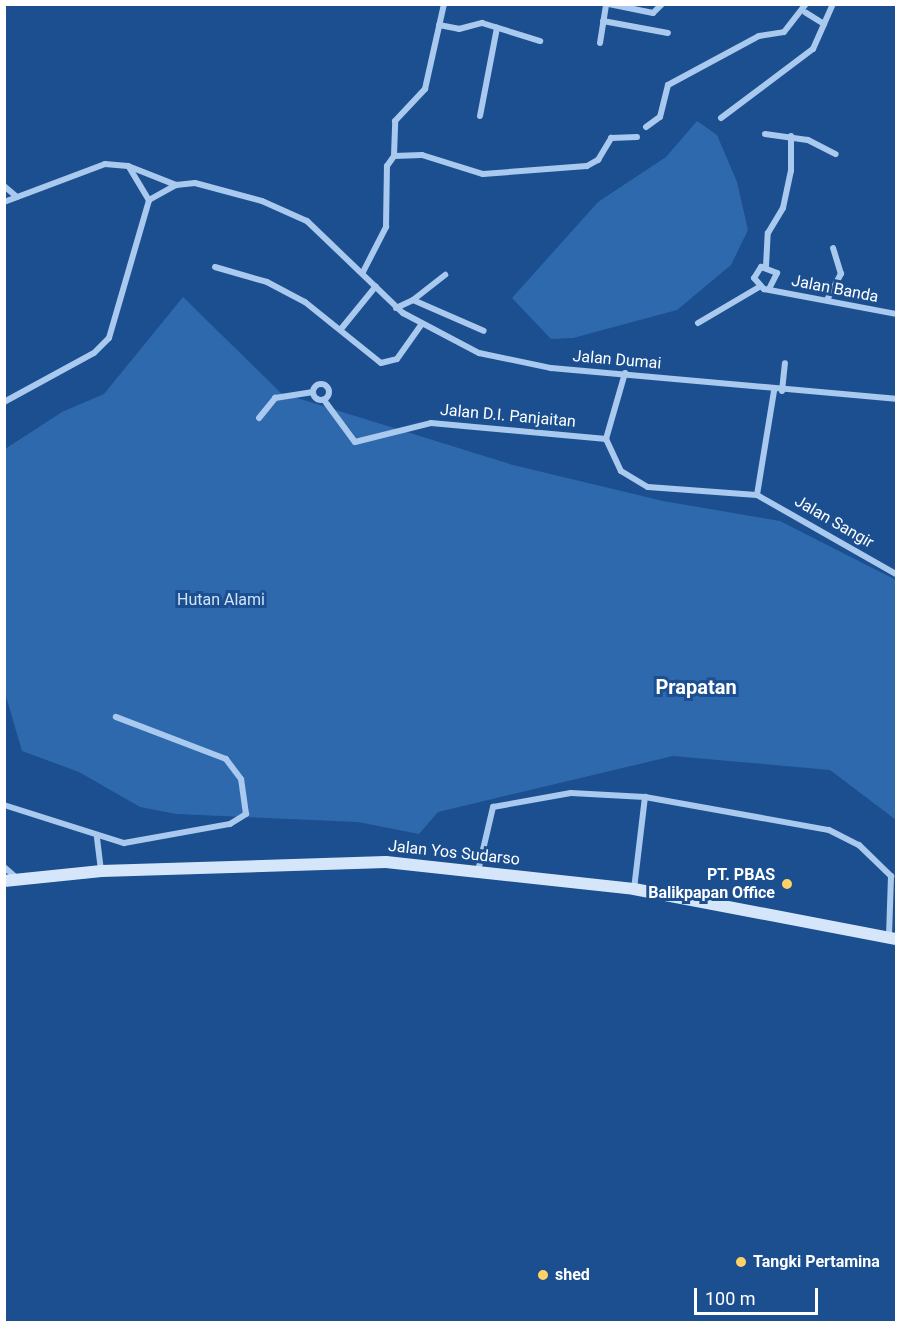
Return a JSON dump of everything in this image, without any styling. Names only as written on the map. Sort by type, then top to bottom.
[{"type":"main road","name":"Jalan Yos Sudarso","points":[[4,881],[101,871],[386,862],[634,889],[893,938]]},
{"type":"street","points":[[363,272],[386,227],[387,166],[394,156],[394,121],[423,94],[444,4]]},
{"type":"street","points":[[600,43],[607,4],[653,13],[662,4]]},
{"type":"street","points":[[646,128],[660,117],[668,85],[683,74],[759,36],[777,36],[805,12],[806,4]]},
{"type":"street","points":[[721,118],[783,66],[808,54],[833,4]]},
{"type":"street","points":[[805,12],[824,24]]},
{"type":"street","points":[[603,21],[668,33]]},
{"type":"street","points":[[439,25],[459,29],[478,23],[540,41]]},
{"type":"street","points":[[480,116],[497,28]]},
{"type":"street","points":[[765,134],[791,136],[836,154]]},
{"type":"street","points":[[769,289],[777,277],[766,266],[768,233],[783,208],[791,171],[791,136]]},
{"type":"street","points":[[394,156],[422,155],[483,174],[587,166],[598,160],[611,138],[638,137]]},
{"type":"street","points":[[4,202],[105,164],[128,166],[149,200]]},
{"type":"street","name":"Jalan Dumai","points":[[128,166],[176,184],[224,188],[307,221],[363,272],[396,308],[421,325],[490,356],[774,391],[897,399]]},
{"type":"street","points":[[4,402],[94,353],[109,338],[149,200],[176,184]]},
{"type":"street","points":[[4,186],[17,197]]},
{"type":"street","points":[[826,300],[841,274],[833,248]]},
{"type":"street","points":[[698,323],[759,287],[754,275],[766,266]]},
{"type":"street","points":[[215,267],[284,290],[341,329],[381,363],[390,363],[421,325]]},
{"type":"street","points":[[396,308],[413,300],[446,275]]},
{"type":"street","points":[[341,329],[376,286]]},
{"type":"street","name":"Jalan Banda","points":[[759,287],[897,314]]},
{"type":"street","points":[[413,300],[484,331]]},
{"type":"street","points":[[782,391],[785,363]]},
{"type":"street","points":[[606,439],[625,373]]},
{"type":"street","points":[[259,418],[274,398],[312,392],[324,385],[329,393],[324,400],[312,392]]},
{"type":"street","points":[[757,495],[774,391]]},
{"type":"street","name":"Jalan D.I. Panjaitan","points":[[324,400],[355,442],[431,423],[606,439]]},
{"type":"street","name":"Jalan Sangir","points":[[606,439],[621,471],[648,487],[757,495],[897,574]]},
{"type":"street","points":[[4,805],[97,838],[139,842],[230,824],[246,814],[241,779],[226,759],[116,717]]},
{"type":"street","points":[[478,871],[493,807],[572,793],[645,797],[846,836],[891,876],[893,938]]},
{"type":"street","points":[[634,889],[645,797]]},
{"type":"street","points":[[97,838],[101,871]]},
{"type":"street","points":[[4,867],[18,880]]},
{"type":"green space","points":[[697,121],[717,135],[737,182],[748,230],[731,265],[677,310],[573,338],[551,339],[512,298],[598,202],[666,157]]},
{"type":"green space","name":"Hutan Alami","points":[[183,297],[281,393],[513,465],[663,501],[780,521],[896,580],[896,820],[830,770],[673,756],[438,812],[419,834],[358,822],[176,814],[140,807],[79,772],[22,751],[5,693],[5,449],[62,412],[104,394]]},
{"type":"place","name":"PT. PBAS Balikpapan Office","points":[[787,884]]},
{"type":"place","name":"Tangki Pertamina","points":[[741,1262]]},
{"type":"place","name":"shed","points":[[543,1275]]},
{"type":"district","name":"Prapatan","points":[[696,687]]}]
